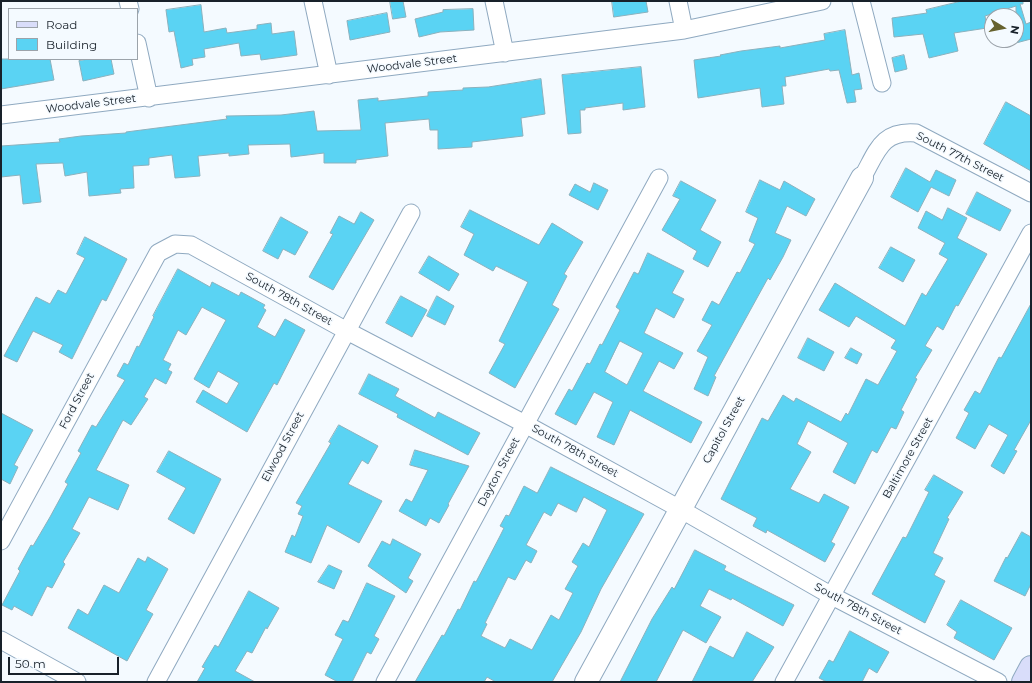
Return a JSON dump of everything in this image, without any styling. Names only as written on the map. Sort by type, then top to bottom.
[{"type":"main road","points":[[1023,682],[1031,667]]},
{"type":"street","points":[[313,1],[329,75]]},
{"type":"street","points":[[494,1],[505,53]]},
{"type":"street","points":[[678,1],[684,30]]},
{"type":"street","name":"Woodvale Street","points":[[1,115],[149,98],[684,30],[822,1]]},
{"type":"street","points":[[861,1],[882,83]]},
{"type":"street","points":[[138,48],[149,98]]},
{"type":"street","name":"South 77th Street","points":[[862,178],[882,143],[898,133],[916,133],[1031,193]]},
{"type":"street","name":"Dayton Street","points":[[386,682],[659,178]]},
{"type":"street","name":"Capitol Street","points":[[586,682],[862,178]]},
{"type":"street","name":"Elwood Street","points":[[156,682],[411,213]]},
{"type":"street","name":"Baltimore Street","points":[[784,682],[1031,233]]},
{"type":"street","name":"South 78th Street","points":[[152,262],[158,253],[175,244],[191,245],[347,331],[525,424],[680,509],[832,596],[998,682]]},
{"type":"street","name":"Ford Street","points":[[1,540],[152,262]]},
{"type":"street","points":[[1,640],[77,682]]},
{"type":"building","points":[[390,1],[403,1],[406,17],[393,19]]},
{"type":"building","points":[[612,1],[646,1],[648,12],[614,17]]},
{"type":"building","points":[[962,1],[1023,1],[1023,4],[1020,4],[1021,8],[1016,8],[1016,6],[1010,8],[984,8],[984,28],[954,33],[958,51],[929,58],[923,34],[894,37],[892,18],[927,13],[926,10]]},
{"type":"building","points":[[201,5],[204,32],[226,28],[227,33],[257,29],[257,25],[271,23],[272,34],[294,31],[297,55],[261,60],[260,54],[241,56],[239,43],[204,49],[205,57],[192,59],[193,65],[181,68],[174,31],[169,32],[166,10]]},
{"type":"building","points":[[473,9],[474,30],[440,32],[419,37],[415,19],[443,12],[443,10]]},
{"type":"building","points":[[387,13],[390,32],[350,40],[347,21]]},
{"type":"building","points":[[1024,17],[1026,24],[1031,22],[1031,39],[1024,41]]},
{"type":"building","points":[[845,30],[852,75],[859,73],[862,89],[854,90],[856,102],[847,103],[839,70],[830,71],[829,69],[785,77],[786,86],[782,86],[784,104],[762,107],[760,88],[698,98],[694,60],[741,51],[780,46],[780,48],[825,40],[824,34]]},
{"type":"building","points":[[904,55],[907,69],[895,72],[892,58]]},
{"type":"building","points":[[2,59],[50,60],[54,80],[1,89]]},
{"type":"building","points":[[111,60],[114,74],[83,81],[79,61]]},
{"type":"building","points":[[641,67],[645,107],[623,110],[623,103],[585,108],[585,110],[580,110],[581,133],[568,134],[562,75]]},
{"type":"building","points":[[541,79],[545,114],[521,118],[523,136],[472,142],[472,147],[438,149],[438,130],[430,130],[429,119],[385,123],[388,156],[356,160],[356,163],[324,163],[324,153],[291,157],[290,144],[248,145],[249,154],[229,156],[229,153],[198,156],[200,176],[175,178],[172,155],[149,158],[149,165],[133,166],[134,188],[120,189],[121,193],[89,196],[87,172],[65,176],[63,163],[36,164],[41,202],[23,204],[20,175],[1,177],[1,146],[60,142],[59,139],[126,133],[227,119],[226,116],[281,115],[314,111],[317,131],[361,130],[358,100],[378,98],[378,101],[428,96],[428,92],[463,90],[463,88],[488,87]]},
{"type":"building","points":[[1006,102],[1031,116],[1031,171],[984,144]]},
{"type":"building","points":[[906,168],[930,182],[936,170],[956,180],[949,196],[931,187],[918,212],[891,197]]},
{"type":"building","points":[[760,180],[780,190],[784,181],[815,199],[806,216],[787,206],[775,233],[791,240],[770,280],[768,278],[714,376],[716,377],[708,396],[694,389],[708,357],[697,351],[712,325],[702,320],[712,301],[719,305],[737,272],[740,273],[755,244],[749,241],[758,218],[746,212]]},
{"type":"building","points":[[681,181],[716,200],[700,230],[721,242],[708,267],[693,259],[697,251],[662,230],[680,199],[673,196]]},
{"type":"building","points":[[594,183],[608,190],[598,210],[569,195],[575,184],[590,192]]},
{"type":"building","points":[[977,192],[1011,210],[1000,231],[966,214]]},
{"type":"building","points":[[948,208],[967,218],[957,238],[987,254],[958,306],[956,305],[943,330],[937,326],[925,346],[932,350],[915,378],[917,379],[901,410],[904,412],[896,429],[891,427],[877,453],[872,450],[855,484],[833,472],[848,443],[808,421],[797,444],[811,452],[790,489],[819,503],[824,494],[849,507],[831,542],[835,544],[825,562],[767,530],[766,533],[753,526],[757,518],[721,499],[762,418],[768,421],[783,395],[794,402],[796,398],[841,422],[846,413],[848,415],[866,379],[878,385],[897,351],[891,348],[896,340],[856,316],[849,327],[819,310],[835,283],[905,326],[922,293],[926,296],[948,259],[939,254],[945,243],[918,228],[926,211],[942,220]]},
{"type":"building","points":[[470,210],[539,245],[552,223],[583,242],[564,274],[567,276],[552,305],[559,309],[515,388],[489,373],[505,344],[499,341],[528,282],[496,266],[493,271],[464,255],[474,234],[461,227]]},
{"type":"building","points":[[361,212],[374,220],[333,290],[309,277],[333,234],[330,233],[339,216],[354,224]]},
{"type":"building","points":[[281,217],[308,232],[295,255],[283,249],[278,259],[263,251]]},
{"type":"building","points":[[85,237],[127,259],[106,301],[102,299],[72,359],[59,352],[63,345],[33,331],[17,362],[4,356],[36,297],[50,304],[58,290],[66,294],[85,258],[77,254]]},
{"type":"building","points":[[891,247],[915,260],[903,282],[879,268]]},
{"type":"building","points":[[648,253],[684,271],[672,293],[684,299],[674,318],[656,308],[644,333],[683,353],[674,369],[659,361],[643,391],[702,422],[691,443],[630,410],[614,445],[597,437],[613,402],[594,392],[576,425],[555,414],[569,389],[572,391],[587,363],[590,364],[600,344],[602,345],[620,310],[616,307],[634,272],[638,274]],"holes":[[[620,341],[643,353],[627,385],[605,372]]]},
{"type":"building","points":[[429,256],[459,274],[449,291],[419,273]]},
{"type":"building","points":[[178,269],[210,287],[212,282],[239,296],[241,292],[265,305],[263,308],[266,310],[257,327],[275,337],[285,319],[305,330],[277,385],[274,383],[247,432],[196,402],[203,390],[227,404],[239,383],[218,371],[209,388],[194,379],[226,320],[202,307],[186,335],[178,330],[163,360],[171,364],[168,370],[172,372],[166,384],[155,378],[144,397],[148,399],[131,425],[123,420],[96,470],[129,485],[118,510],[89,497],[72,529],[80,533],[63,562],[65,564],[52,588],[47,586],[32,616],[14,606],[12,610],[2,605],[20,571],[18,569],[31,545],[33,546],[68,484],[65,482],[81,453],[78,451],[92,425],[96,427],[125,380],[117,376],[124,363],[128,365],[137,346],[139,347],[154,317],[153,316]]},
{"type":"building","points":[[401,296],[427,310],[412,337],[386,323]]},
{"type":"building","points":[[437,296],[454,306],[445,325],[427,316]]},
{"type":"building","points":[[1031,304],[1031,420],[1014,450],[1017,451],[1004,474],[991,466],[1008,435],[989,424],[975,449],[956,438],[969,413],[964,410],[975,391],[980,394],[999,357],[1001,358]]},
{"type":"building","points":[[808,338],[834,352],[824,371],[798,358]]},
{"type":"building","points":[[851,348],[862,354],[857,364],[845,358]]},
{"type":"building","points":[[369,374],[399,389],[395,396],[435,418],[438,412],[480,433],[468,455],[397,417],[398,414],[359,394]]},
{"type":"building","points":[[1,413],[33,430],[14,465],[18,467],[10,484],[1,479]]},
{"type":"building","points":[[339,425],[378,446],[368,464],[362,460],[348,484],[382,501],[359,543],[327,525],[311,563],[285,552],[292,535],[295,537],[303,516],[298,514],[302,506],[296,503],[331,443],[329,442]]},
{"type":"building","points":[[415,450],[469,466],[439,523],[430,518],[426,526],[399,511],[406,499],[412,502],[428,470],[410,465]]},
{"type":"building","points":[[169,451],[221,479],[194,534],[168,519],[186,488],[157,472]]},
{"type":"building","points":[[551,467],[644,514],[601,589],[581,632],[552,682],[496,682],[487,677],[484,682],[415,682],[442,635],[444,636],[458,609],[460,610],[474,581],[476,582],[504,528],[500,526],[506,515],[509,516],[524,486],[537,493]],"holes":[[[584,497],[607,510],[589,547],[583,543],[572,562],[578,566],[565,589],[573,593],[559,620],[551,615],[532,650],[510,639],[505,648],[481,636],[487,624],[485,623],[508,577],[515,580],[526,560],[531,563],[537,551],[526,545],[544,512],[551,516],[558,503],[576,512]]]},
{"type":"building","points":[[934,475],[963,492],[947,518],[949,519],[933,553],[943,558],[934,575],[945,581],[925,623],[872,594],[903,537],[906,538],[929,492],[925,490]]},
{"type":"building","points":[[1022,532],[1031,537],[1031,584],[1025,596],[994,581],[1006,557],[1007,558]]},
{"type":"building","points":[[393,539],[421,554],[408,578],[413,581],[406,593],[368,566],[382,541],[390,545]]},
{"type":"building","points":[[695,550],[726,566],[724,570],[794,605],[783,626],[732,598],[731,600],[709,589],[700,606],[721,617],[706,643],[683,630],[656,682],[620,682],[652,619],[672,587],[674,589]]},
{"type":"building","points":[[148,557],[168,569],[146,610],[153,614],[127,661],[68,628],[78,609],[88,615],[104,585],[119,593],[138,558],[145,562]]},
{"type":"building","points":[[329,565],[342,571],[334,589],[318,582]]},
{"type":"building","points":[[367,583],[395,596],[374,636],[379,639],[371,654],[367,652],[352,682],[338,682],[325,675],[343,639],[335,635],[343,620],[348,622]]},
{"type":"building","points":[[249,591],[279,608],[267,629],[266,627],[252,653],[247,651],[235,671],[255,682],[197,682],[205,668],[202,667],[215,645],[218,647]]},
{"type":"building","points":[[961,600],[1012,628],[994,660],[954,638],[957,632],[947,625]]},
{"type":"building","points":[[850,631],[889,652],[877,673],[869,668],[862,682],[827,682],[819,678],[829,660],[833,662]]},
{"type":"building","points":[[747,632],[774,647],[752,682],[692,682],[710,646],[733,658]]}]
